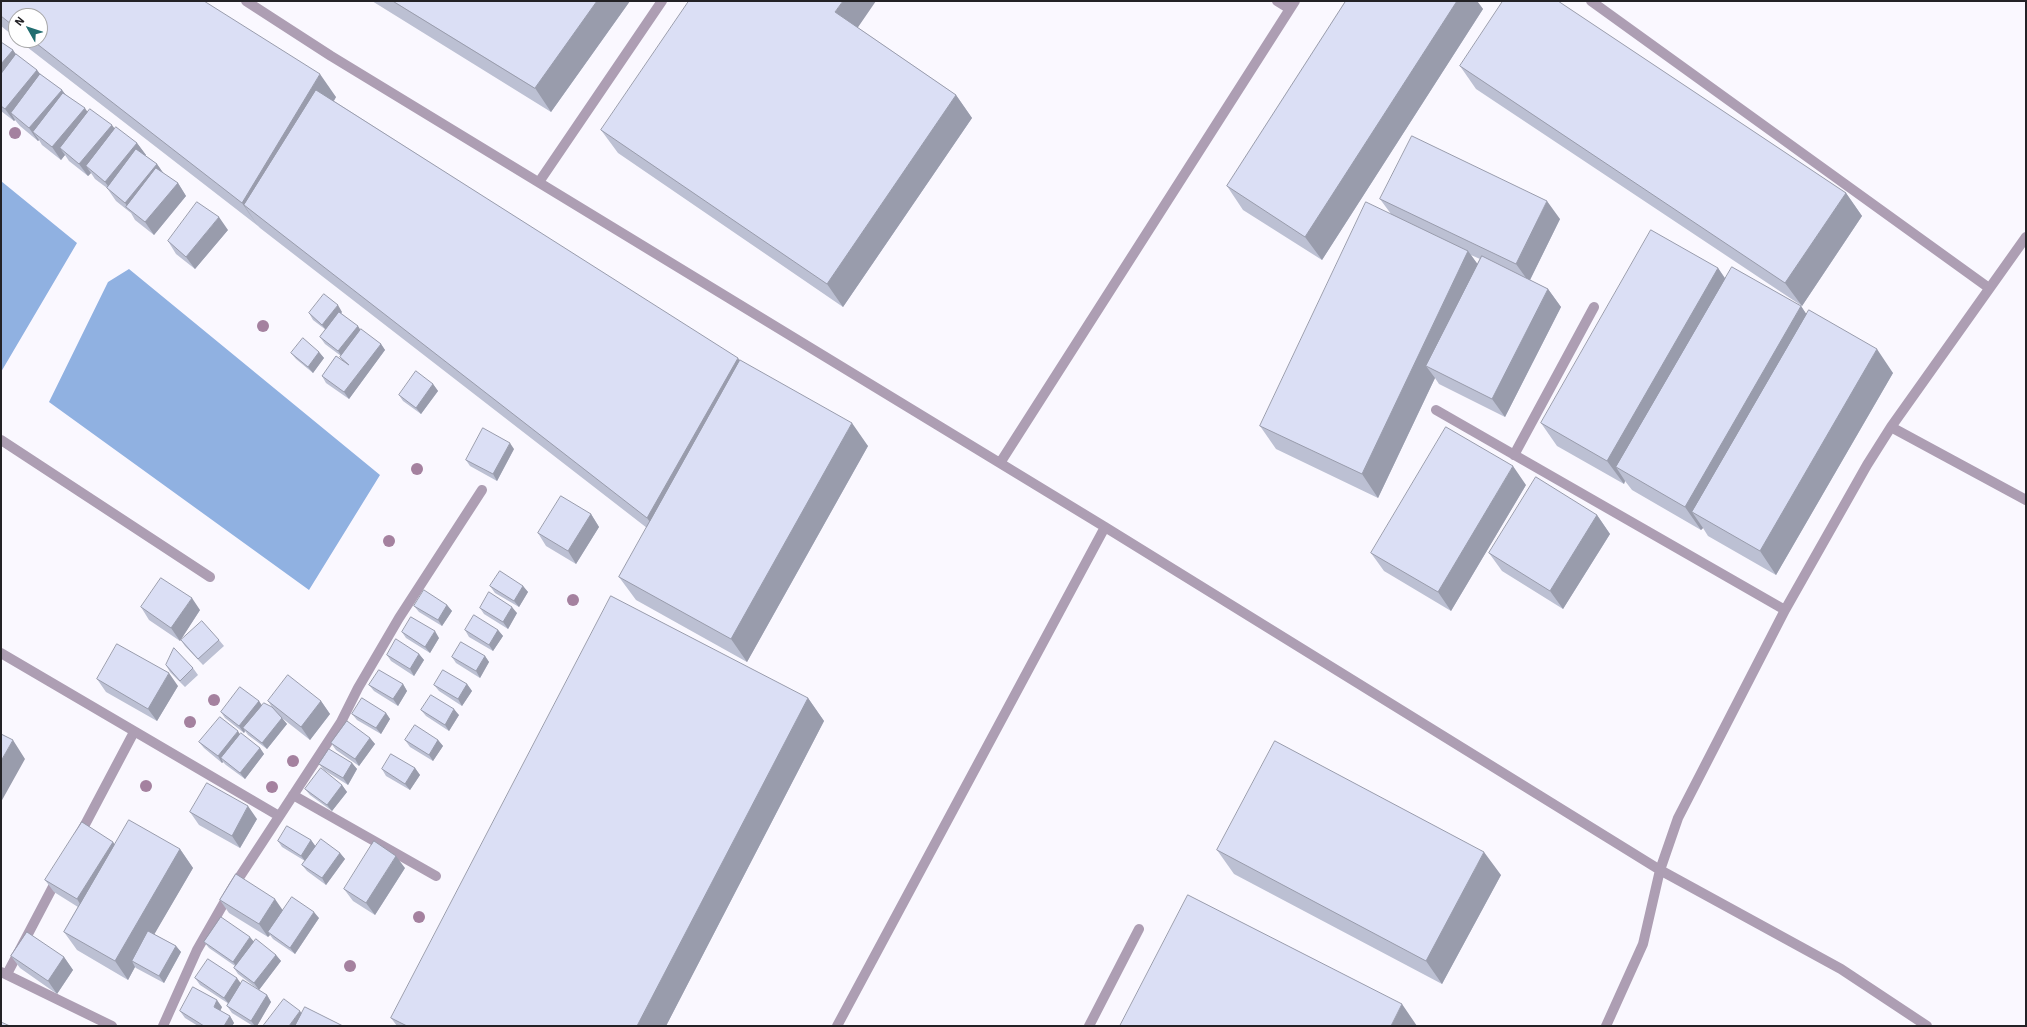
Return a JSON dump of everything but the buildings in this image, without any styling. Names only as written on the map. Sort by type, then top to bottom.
[{"type":"street","points":[[246,1],[331,56],[1000,463],[1660,870],[1841,969],[1927,1026]]},
{"type":"street","points":[[539,182],[662,1]]},
{"type":"street","points":[[1000,463],[1292,5],[1277,1]]},
{"type":"street","points":[[1591,1],[1989,288]]},
{"type":"street","points":[[1606,1026],[1643,944],[1660,870],[1678,818],[1785,610],[1867,464],[1891,427],[2026,237]]},
{"type":"street","points":[[1514,455],[1594,307]]},
{"type":"street","points":[[1436,410],[1785,610]]},
{"type":"street","points":[[1891,427],[2026,500]]},
{"type":"street","points":[[1,440],[210,578]]},
{"type":"street","points":[[163,1026],[197,950],[233,887],[341,722],[358,688],[399,618],[482,490]]},
{"type":"street","points":[[837,1026],[1104,527]]},
{"type":"street","points":[[1,654],[279,816]]},
{"type":"street","points":[[76,842],[134,732]]},
{"type":"street","points":[[293,795],[436,876]]},
{"type":"street","points":[[61,870],[4,973],[112,1026]]},
{"type":"street","points":[[1089,1026],[1139,929]]},
{"type":"water","points":[[1,181],[77,243],[1,372]]},
{"type":"water","points":[[129,269],[380,475],[309,590],[49,402],[108,282]]}]
